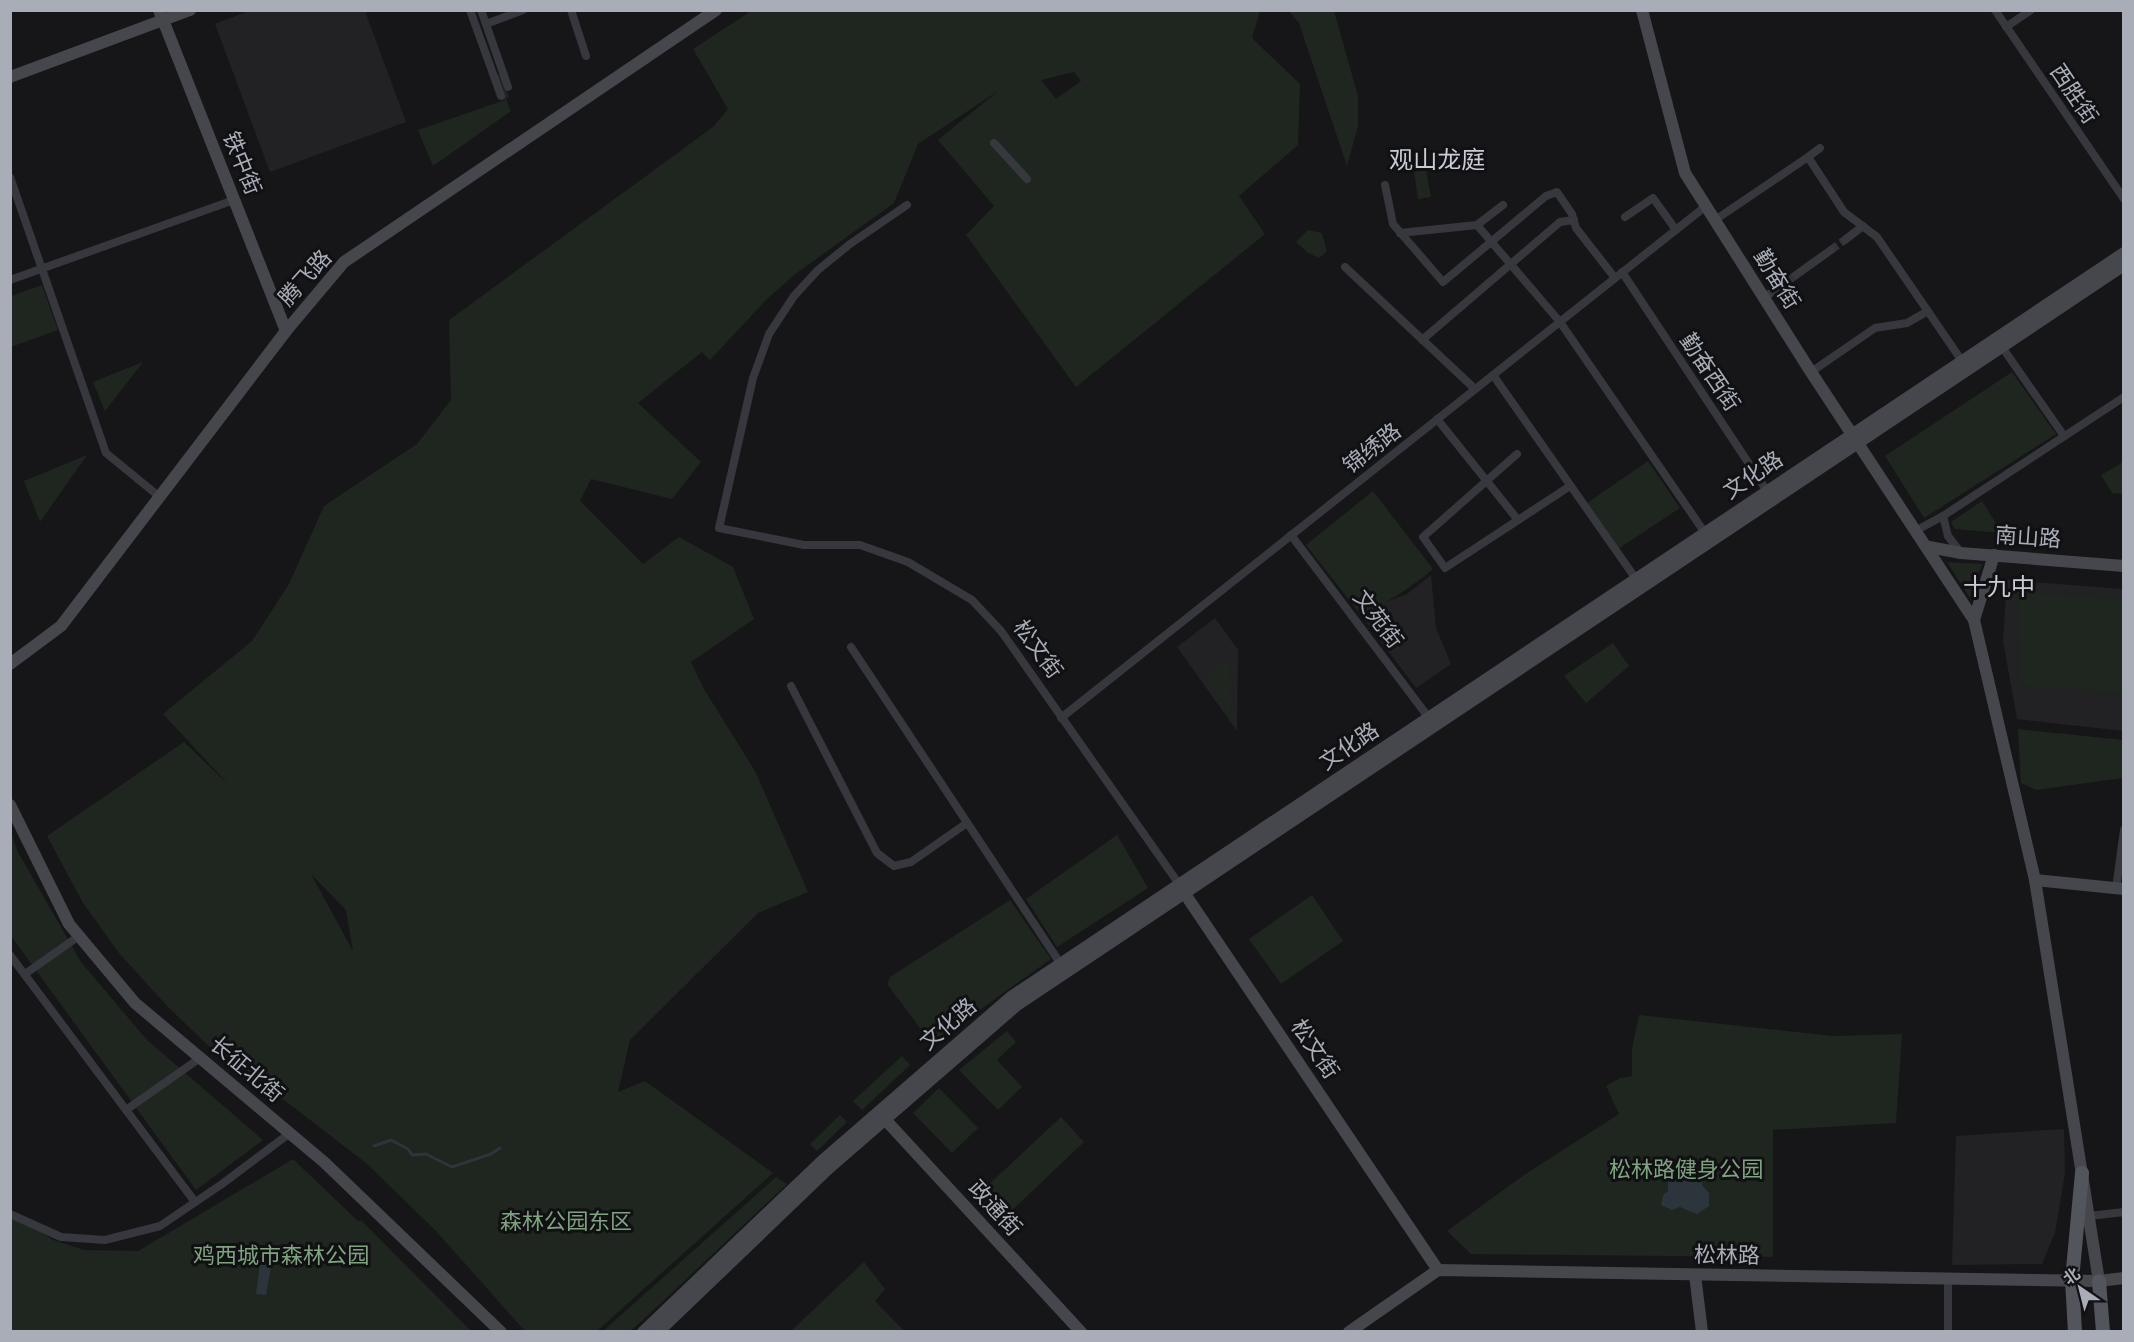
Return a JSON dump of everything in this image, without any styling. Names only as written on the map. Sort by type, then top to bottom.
[{"type":"main road","points":[[2076,1332],[2072,1280],[2082,1173]]},
{"type":"main road","points":[[2099,1281],[2103,1332]]},
{"type":"street","points":[[10,77],[161,16],[190,10]]},
{"type":"street","points":[[470,10],[501,96]]},
{"type":"street","points":[[481,10],[508,87]]},
{"type":"street","points":[[486,24],[523,10]]},
{"type":"street","points":[[571,10],[586,56]]},
{"type":"street","name":"腾飞路","points":[[10,664],[62,626],[286,331],[344,262],[716,10]]},
{"type":"street","name":"勤奋街","points":[[1642,10],[1685,173],[1811,372],[1929,547],[1974,620]]},
{"type":"street","name":"西胜街","points":[[1995,10],[2124,199]]},
{"type":"street","points":[[2006,27],[2031,10]]},
{"type":"street","name":"铁中街","points":[[161,16],[286,331]]},
{"type":"street","points":[[994,143],[1028,179]]},
{"type":"street","points":[[1715,220],[1820,148]]},
{"type":"street","points":[[1808,157],[1844,212],[1877,237],[1962,361]]},
{"type":"street","points":[[10,177],[44,268],[106,453],[161,498]]},
{"type":"street","points":[[1385,185],[1393,224],[1443,282],[1490,242]]},
{"type":"street","name":"勤奋西街","points":[[1490,242],[1546,196],[1557,192],[1577,229],[1618,275],[1767,491]]},
{"type":"street","points":[[1626,218],[1653,198],[1676,230]]},
{"type":"street","points":[[10,280],[234,200]]},
{"type":"street","name":"松文街","points":[[907,205],[850,244],[818,270],[794,296],[769,334],[753,378],[719,528],[804,545],[860,545],[917,567],[972,600],[1001,631],[1182,889],[1438,1270]]},
{"type":"street","points":[[1400,233],[1477,225],[1503,205]]},
{"type":"street","name":"锦绣路","points":[[1061,718],[1706,206]]},
{"type":"street","points":[[1422,340],[1560,222],[1574,220]]},
{"type":"street","points":[[1477,225],[1560,322],[1705,533]]},
{"type":"street","points":[[1846,239],[1863,226]]},
{"type":"street","points":[[1796,275],[1831,250]]},
{"type":"street","name":"文化路","points":[[658,1332],[882,1116],[1011,997],[1063,968],[1432,722],[1855,439],[1962,361],[2124,253]]},
{"type":"street","name":"文化路","points":[[1432,722],[1636,579],[1767,491],[2002,347],[2124,266]]},
{"type":"street","points":[[1344,267],[1475,389]]},
{"type":"street","points":[[1764,298],[1779,287]]},
{"type":"street","points":[[1811,372],[1875,328],[1907,323],[1928,311]]},
{"type":"street","points":[[2002,347],[2064,436]]},
{"type":"street","points":[[1493,375],[1636,579]]},
{"type":"street","points":[[1917,530],[1944,516],[2124,397]]},
{"type":"street","points":[[1437,419],[1518,520]]},
{"type":"street","points":[[1517,454],[1423,537],[1445,568],[1570,486]]},
{"type":"street","points":[[1944,516],[1948,536],[1961,553]]},
{"type":"street","name":"文苑街","points":[[1291,535],[1432,722]]},
{"type":"street","name":"南山路","points":[[1929,547],[1961,553],[2124,566]]},
{"type":"street","points":[[1994,555],[1974,620],[2035,880],[2099,1281]]},
{"type":"street","points":[[851,646],[1063,968]]},
{"type":"street","points":[[791,686],[877,853],[894,866],[911,862],[967,823]]},
{"type":"street","name":"长征北街","points":[[10,805],[69,924],[135,1003],[324,1162],[501,1332]]},
{"type":"street","points":[[2035,880],[2120,889],[2124,830]]},
{"type":"street","points":[[25,974],[79,936]]},
{"type":"street","points":[[10,955],[195,1203]]},
{"type":"street","points":[[126,1110],[200,1058]]},
{"type":"street","name":"文化路","points":[[643,1332],[822,1161],[882,1116]]},
{"type":"street","name":"政通街","points":[[882,1116],[1081,1332]]},
{"type":"street","points":[[10,1214],[62,1237],[105,1240],[160,1226],[195,1203],[290,1132]]},
{"type":"street","points":[[2089,1216],[2124,1212]]},
{"type":"street","points":[[1348,1332],[1438,1270]]},
{"type":"street","name":"松林路","points":[[1438,1270],[2099,1281],[2124,1278]]},
{"type":"street","points":[[1695,1275],[1702,1332]]},
{"type":"street","points":[[1948,1279],[1948,1332]]},
{"type":"shaded area","points":[[251,10],[365,11],[406,122],[270,172],[215,24]]},
{"type":"shaded area","points":[[1431,575],[1436,628],[1451,664],[1416,688],[1364,619],[1386,602],[1407,594]]},
{"type":"shaded area","name":"十九中","points":[[2007,580],[2123,589],[2123,731],[2017,719],[2003,641]]},
{"type":"shaded area","points":[[1215,618],[1238,650],[1237,731],[1177,647]]},
{"type":"shaded area","points":[[2064,1129],[2065,1173],[2055,1233],[2042,1264],[1952,1265],[1956,1136]]},
{"type":"shaded area","points":[[1674,1174],[1684,1180],[1694,1176],[1704,1178],[1702,1185],[1709,1193],[1709,1206],[1697,1214],[1680,1207],[1672,1210],[1661,1205],[1663,1195],[1668,1191],[1668,1179]]},
{"type":"shaded area","points":[[271,1245],[274,1250],[266,1295],[256,1294],[262,1247]]},
{"type":"green space","name":"森林公园东区","points":[[751,11],[1260,11],[1252,38],[1300,84],[1298,145],[1239,196],[1265,234],[1076,387],[966,235],[994,206],[938,140],[998,91],[918,144],[894,203],[794,275],[766,300],[710,360],[702,352],[638,403],[701,462],[672,499],[591,479],[580,501],[643,564],[679,537],[733,567],[754,619],[691,662],[704,689],[755,771],[808,892],[758,913],[630,1040],[618,1092],[645,1081],[773,1173],[597,1331],[525,1331],[436,1231],[366,1163],[284,1100],[239,1075],[167,1006],[119,953],[83,903],[47,836],[184,742],[230,786],[163,714],[252,641],[289,584],[324,506],[417,444],[451,400],[449,320],[713,127],[728,109],[693,49]],"holes":[[[1074,72],[1081,81],[1056,99],[1041,80]],[[311,874],[346,910],[353,951]]]},
{"type":"green space","points":[[1289,11],[1334,11],[1358,96],[1358,126],[1347,166],[1299,23]]},
{"type":"green space","points":[[500,73],[509,97],[506,99],[511,111],[433,166],[418,130],[505,100],[496,75]]},
{"type":"green space","points":[[1426,170],[1431,197],[1418,199],[1414,172]]},
{"type":"green space","points":[[1308,230],[1322,233],[1327,251],[1319,258],[1308,253],[1296,242]]},
{"type":"green space","points":[[42,285],[58,330],[11,347],[11,296]]},
{"type":"green space","points":[[143,362],[105,411],[93,382]]},
{"type":"green space","points":[[2012,372],[2056,434],[1924,518],[1885,456]]},
{"type":"green space","points":[[87,455],[40,522],[24,481]]},
{"type":"green space","points":[[1648,461],[1680,508],[1618,549],[1587,503]]},
{"type":"green space","points":[[2123,462],[2123,494],[2112,493],[2101,475]]},
{"type":"green space","points":[[1373,491],[1433,569],[1364,619],[1306,545]]},
{"type":"green space","points":[[1982,501],[1997,525],[2015,527],[2014,534],[1955,529],[1951,522]]},
{"type":"green space","points":[[1947,562],[1982,564],[1970,598]]},
{"type":"green space","points":[[2018,592],[2123,599],[2123,693],[2020,685]]},
{"type":"green space","points":[[1613,643],[1629,666],[1586,703],[1564,676]]},
{"type":"green space","points":[[1230,658],[1231,716],[1204,676]]},
{"type":"green space","points":[[2018,729],[2123,740],[2123,778],[2036,790],[2021,783]]},
{"type":"green space","points":[[10,830],[18,852],[81,962],[147,1040],[263,1140],[196,1190],[11,936]]},
{"type":"green space","points":[[1117,835],[1148,888],[1057,947],[1026,899]]},
{"type":"green space","points":[[1312,895],[1343,941],[1281,984],[1249,939]]},
{"type":"green space","points":[[1010,900],[1051,959],[932,1044],[887,984],[890,977]]},
{"type":"green space","name":"松林路健身公园","points":[[1639,1015],[1832,1036],[1902,1034],[1896,1123],[1773,1130],[1773,1257],[1471,1254],[1447,1231],[1524,1175],[1619,1114],[1606,1086],[1620,1078],[1632,1076],[1632,1049]]},
{"type":"green space","points":[[1007,1031],[1016,1042],[997,1060],[1022,1087],[998,1110],[959,1070]]},
{"type":"green space","points":[[902,1056],[910,1065],[862,1110],[853,1101]]},
{"type":"green space","points":[[939,1088],[978,1128],[952,1153],[913,1113]]},
{"type":"green space","points":[[840,1115],[847,1122],[817,1151],[810,1144]]},
{"type":"green space","points":[[1061,1117],[1084,1142],[1008,1214],[984,1189]]},
{"type":"green space","name":"鸡西城市森林公园","points":[[293,1159],[358,1221],[362,1221],[471,1331],[11,1331],[10,1216],[30,1224],[53,1240],[84,1250],[138,1251]]},
{"type":"green space","points":[[776,1177],[787,1184],[643,1320],[630,1331],[603,1331]]},
{"type":"green space","points":[[864,1262],[885,1289],[875,1301],[904,1331],[791,1331]]},
{"type":"waterway","points":[[374,1146],[391,1140],[408,1149],[412,1155],[426,1154],[452,1167],[491,1154],[500,1148]]},
{"type":"tunnel","points":[[1831,250],[1846,239]]},
{"type":"tunnel","points":[[1779,287],[1796,275]]},
{"type":"district","name":"观山龙庭","points":[[1437,160]]},
{"type":"district","name":"十九中","points":[[1999,587]]}]
